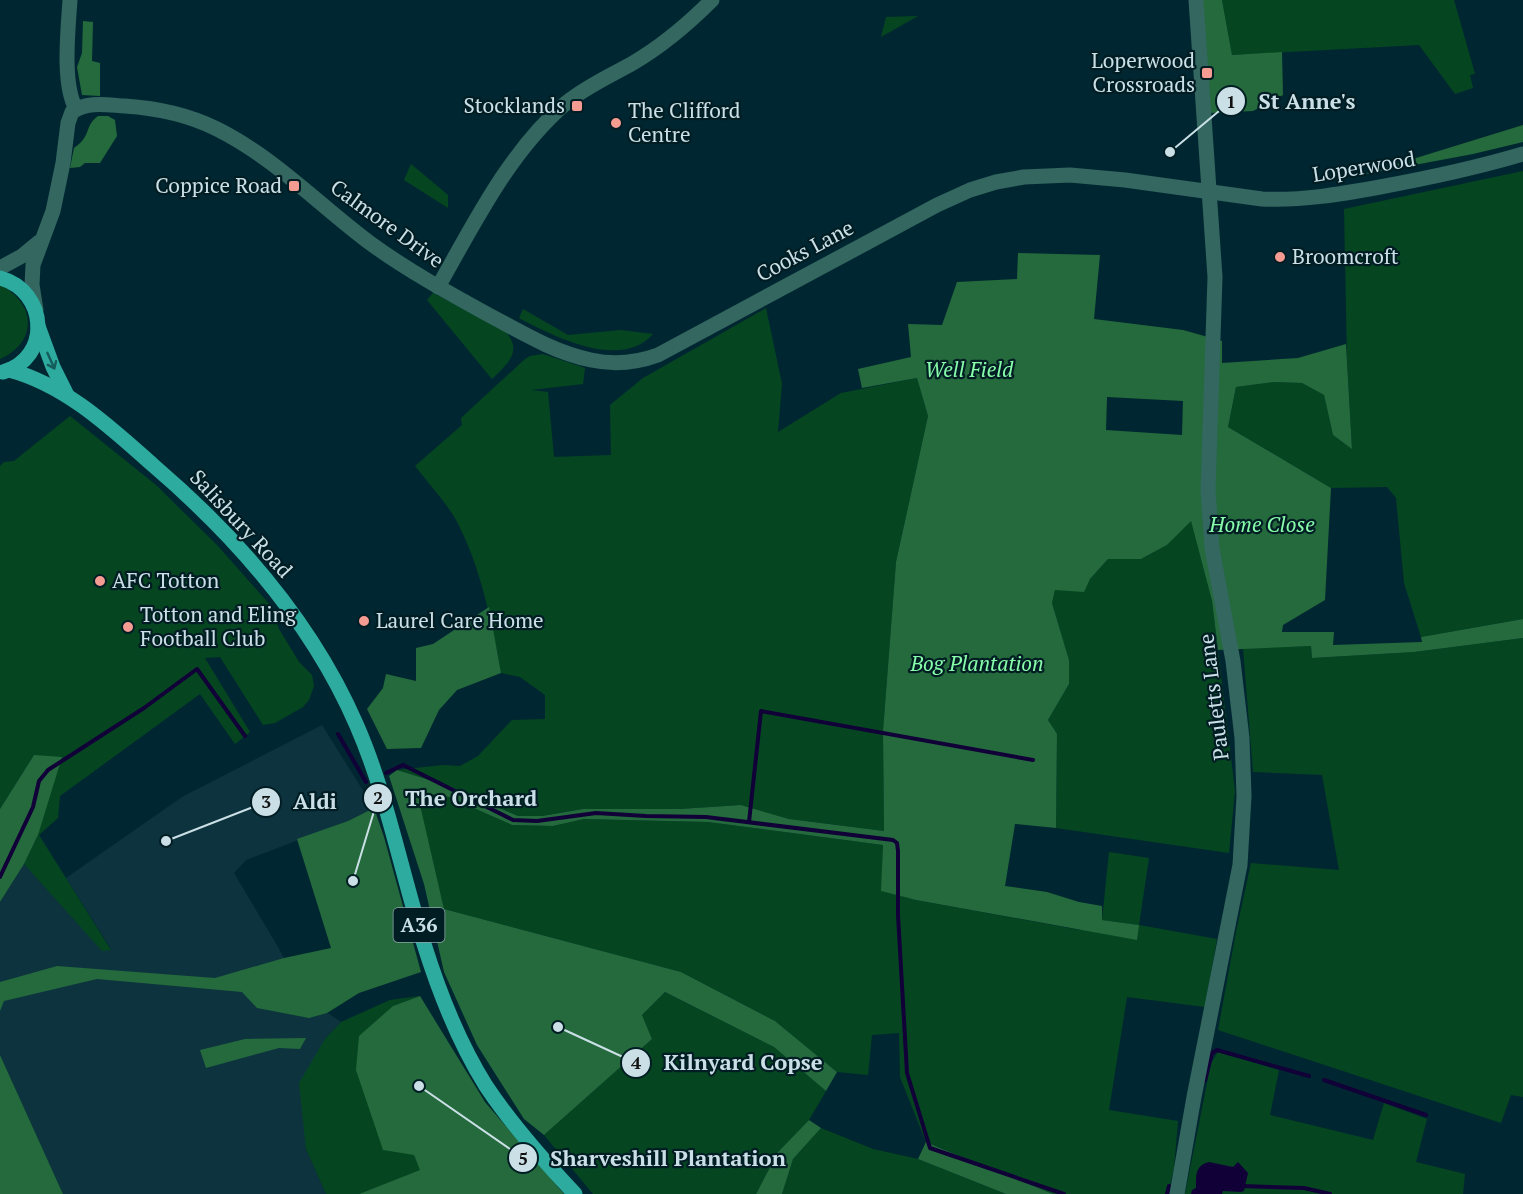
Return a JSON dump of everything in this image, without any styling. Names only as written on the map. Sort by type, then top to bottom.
[{"type":"main road","points":[[0,278],[17,285],[25,292],[36,310],[38,326],[33,348],[18,364],[4,371]]},
{"type":"main road","name":"Salisbury Road","points":[[38,326],[53,367],[67,395]]},
{"type":"main road","name":"Salisbury Road","points":[[4,371],[23,374],[67,395],[131,446],[203,510],[273,589],[318,652],[344,699],[370,759],[435,977],[470,1058],[526,1140],[575,1194]]},
{"type":"street","points":[[36,310],[32,285],[33,265],[53,211],[68,123],[72,112],[76,109],[70,94],[68,78],[70,0]]},
{"type":"street","name":"Calmore Drive","points":[[76,109],[90,105],[133,106],[180,115],[215,128],[278,167],[370,243],[438,287],[503,176],[531,138],[584,89],[633,63],[680,31],[712,0]]},
{"type":"street","name":"Pauletts Lane","points":[[1178,1194],[1194,1096],[1240,865],[1244,828],[1242,738],[1233,661],[1212,548],[1208,490],[1215,285],[1196,0]]},
{"type":"street","name":"Loperwood","points":[[1209,191],[1277,200],[1316,197],[1437,177],[1523,154]]},
{"type":"street","name":"Cooks Lane","points":[[438,287],[533,339],[559,350],[592,360],[624,363],[641,361],[674,347],[901,223],[970,190],[1015,178],[1070,175],[1105,177],[1209,191]]},
{"type":"street","points":[[0,268],[22,256],[41,240]]},
{"type":"shaded area","points":[[322,725],[374,808],[348,821],[246,860],[234,873],[278,947],[304,997],[341,1022],[325,1039],[306,1149],[326,1194],[63,1194],[0,1055],[0,902],[24,864],[102,950],[111,949],[66,878],[182,797]]},
{"type":"shaded area","points":[[1209,1162],[1233,1167],[1238,1162],[1248,1173],[1244,1191],[1191,1194],[1196,1188],[1196,1175],[1199,1168]]},
{"type":"green space","points":[[1202,0],[1222,0],[1232,55],[1282,52],[1283,95],[1253,111],[1209,113]]},
{"type":"green space","points":[[1222,0],[1454,0],[1475,74],[1470,75],[1473,88],[1455,94],[1419,45],[1232,55]]},
{"type":"green space","points":[[918,16],[881,37],[886,17]]},
{"type":"green space","points":[[83,21],[93,22],[92,61],[100,63],[100,96],[82,95],[77,67],[82,53]]},
{"type":"green space","points":[[98,116],[108,116],[115,120],[117,136],[100,163],[85,163],[80,167],[70,168],[74,148],[80,144]]},
{"type":"green space","points":[[1523,125],[1523,142],[1361,175]]},
{"type":"green space","points":[[411,164],[448,195],[448,208],[404,180]]},
{"type":"green space","points":[[1523,171],[1523,619],[1421,637],[1404,583],[1396,498],[1387,487],[1331,488],[1228,427],[1236,387],[1274,382],[1302,383],[1324,395],[1333,435],[1352,448],[1347,359],[1344,209]]},
{"type":"green space","points":[[1018,253],[1100,255],[1094,319],[1183,330],[1222,341],[1222,363],[1298,358],[1346,344],[1352,449],[1333,435],[1324,395],[1302,383],[1274,382],[1236,387],[1228,427],[1331,488],[1325,600],[1283,625],[1282,632],[1334,632],[1333,645],[1422,642],[1421,637],[1523,619],[1523,638],[1414,652],[1312,658],[1311,646],[1218,650],[1212,601],[1191,521],[1167,545],[1141,559],[1108,559],[1090,579],[1084,592],[1055,590],[1052,603],[1069,660],[1069,684],[1048,720],[1057,734],[1056,828],[1015,824],[1005,886],[1047,892],[1102,906],[1102,920],[1139,925],[1137,940],[916,900],[881,891],[883,845],[708,822],[584,819],[553,826],[512,825],[449,797],[417,792],[444,909],[681,972],[775,1021],[837,1072],[826,1091],[774,1047],[665,992],[642,1015],[652,1039],[544,1135],[524,1119],[477,1045],[444,972],[424,884],[389,776],[397,770],[449,786],[518,816],[542,816],[583,809],[680,809],[741,805],[789,819],[884,831],[883,731],[896,562],[928,416],[917,378],[862,388],[858,369],[911,357],[908,324],[942,325],[957,282],[1017,279]],"holes":[[[1107,397],[1183,401],[1182,435],[1106,430]]]},
{"type":"green space","points":[[0,285],[21,302],[28,322],[21,343],[0,359]]},
{"type":"green space","points":[[433,293],[504,330],[510,337],[513,344],[512,356],[492,379],[427,300]]},
{"type":"green space","points":[[766,308],[782,384],[778,432],[841,393],[917,378],[928,416],[896,562],[883,731],[884,831],[789,819],[741,805],[680,809],[583,809],[542,816],[518,816],[449,786],[397,770],[443,765],[460,766],[478,756],[512,720],[545,719],[545,695],[520,677],[501,673],[484,594],[472,555],[451,511],[415,466],[462,425],[461,418],[525,359],[543,354],[585,368],[583,384],[531,390],[548,392],[554,457],[611,455],[610,405],[643,378]]},
{"type":"green space","points":[[523,309],[568,335],[621,330],[653,334],[639,345],[623,350],[587,347],[568,341],[519,318]]},
{"type":"green space","name":"Totton and Eling Football Club","points":[[70,416],[156,485],[217,545],[271,606],[279,629],[299,662],[312,675],[314,686],[309,700],[303,707],[275,723],[263,725],[220,657],[205,658],[250,732],[235,744],[200,694],[60,796],[58,818],[39,835],[111,950],[102,951],[24,864],[38,835],[34,755],[0,809],[0,466],[4,462],[14,461]]},
{"type":"green space","points":[[1191,520],[1212,601],[1235,791],[1229,853],[1056,828],[1057,735],[1048,720],[1069,684],[1069,660],[1052,603],[1055,590],[1090,579],[1108,559],[1141,559],[1167,545]]},
{"type":"green space","points":[[489,607],[501,673],[457,690],[439,710],[421,748],[387,749],[367,709],[383,688],[386,674],[416,681],[416,648],[433,644]]},
{"type":"green space","points":[[1523,638],[1523,1097],[1511,1095],[1501,1123],[1218,1030],[1251,863],[1339,870],[1322,775],[1253,772],[1243,648],[1311,646],[1312,658],[1414,652]]},
{"type":"green space","points":[[34,755],[62,757],[38,835],[24,864],[0,902],[0,809]]},
{"type":"green space","points":[[416,792],[449,796],[512,825],[553,826],[584,819],[708,822],[883,845],[882,891],[916,900],[1080,930],[1139,925],[1217,939],[1205,1007],[1127,997],[1109,1110],[1178,1121],[1174,1168],[1168,1194],[1053,1194],[926,1142],[900,1077],[899,1033],[872,1035],[868,1075],[837,1072],[775,1021],[681,972],[444,909]]},
{"type":"green space","points":[[374,808],[421,972],[359,993],[327,1013],[309,1018],[257,1008],[242,992],[97,979],[4,1001],[0,1011],[0,982],[57,966],[215,978],[284,958],[331,948],[297,839],[348,821]]},
{"type":"green space","points":[[1109,852],[1149,858],[1139,925],[1102,920]]},
{"type":"green space","points":[[665,992],[774,1047],[826,1091],[809,1120],[778,1152],[756,1194],[593,1194],[544,1135],[652,1039],[642,1015]]},
{"type":"green space","points":[[420,996],[393,1006],[414,1155],[421,1170],[359,1194],[326,1194],[306,1149],[299,1083],[325,1039],[341,1022],[390,1000]]},
{"type":"green space","points":[[420,996],[485,1102],[564,1194],[359,1194],[420,1170],[414,1155],[383,1150],[356,1070],[359,1036],[393,1006]]},
{"type":"green space","points":[[306,1038],[300,1049],[279,1048],[206,1068],[200,1050],[245,1039]]},
{"type":"green space","points":[[1218,1052],[1279,1070],[1270,1115],[1373,1140],[1384,1103],[1427,1119],[1416,1162],[1465,1174],[1463,1194],[1185,1194],[1211,1063]]},
{"type":"green space","points":[[0,1055],[63,1194],[0,1194]]},
{"type":"green space","points":[[809,1120],[821,1128],[793,1159],[782,1194],[756,1194],[778,1152]]},
{"type":"green space","points":[[821,1128],[873,1149],[918,1159],[1006,1194],[782,1194],[793,1159]]},
{"type":"green space","points":[[926,1142],[1053,1194],[1006,1194],[918,1159]]},
{"type":"waterway","points":[[0,877],[33,807],[39,781],[48,770],[144,708],[197,669],[245,736]]},
{"type":"waterway","points":[[749,822],[761,711],[1033,760]]},
{"type":"waterway","points":[[338,734],[366,782]]},
{"type":"waterway","points":[[386,773],[403,765],[513,820],[537,821],[596,813],[706,817],[893,840],[897,843],[898,851],[898,915],[907,1073],[930,1148],[1064,1194]]},
{"type":"waterway","points":[[1205,1080],[1212,1053],[1217,1050],[1309,1076]]},
{"type":"waterway","points":[[1324,1080],[1426,1115]]},
{"type":"waterway","points":[[1167,1194],[1169,1186]]},
{"type":"waterway","points":[[1241,1186],[1304,1188],[1330,1194]]},
{"type":"place","name":"Loperwood Crossroads","points":[[1207,73]]},
{"type":"place","name":"Stocklands","points":[[577,106]]},
{"type":"place","name":"The Clifford Centre","points":[[616,123]]},
{"type":"place","name":"St Anne's","points":[[1170,152]]},
{"type":"place","name":"Coppice Road","points":[[294,186]]},
{"type":"place","name":"Broomcroft","points":[[1280,257]]},
{"type":"place","name":"AFC Totton","points":[[100,581]]},
{"type":"place","name":"Laurel Care Home","points":[[364,621]]},
{"type":"place","name":"Totton and Eling Football Club","points":[[128,627]]},
{"type":"place","name":"Aldi","points":[[166,841]]},
{"type":"place","name":"The Orchard","points":[[353,881]]},
{"type":"place","name":"Kilnyard Copse","points":[[558,1027]]},
{"type":"place","name":"Sharveshill Plantation","points":[[419,1086]]},
{"type":"park label","name":"Well Field","points":[[969,370]]},
{"type":"park label","name":"Home Close","points":[[1262,525]]},
{"type":"park label","name":"Bog Plantation","points":[[977,664]]}]
